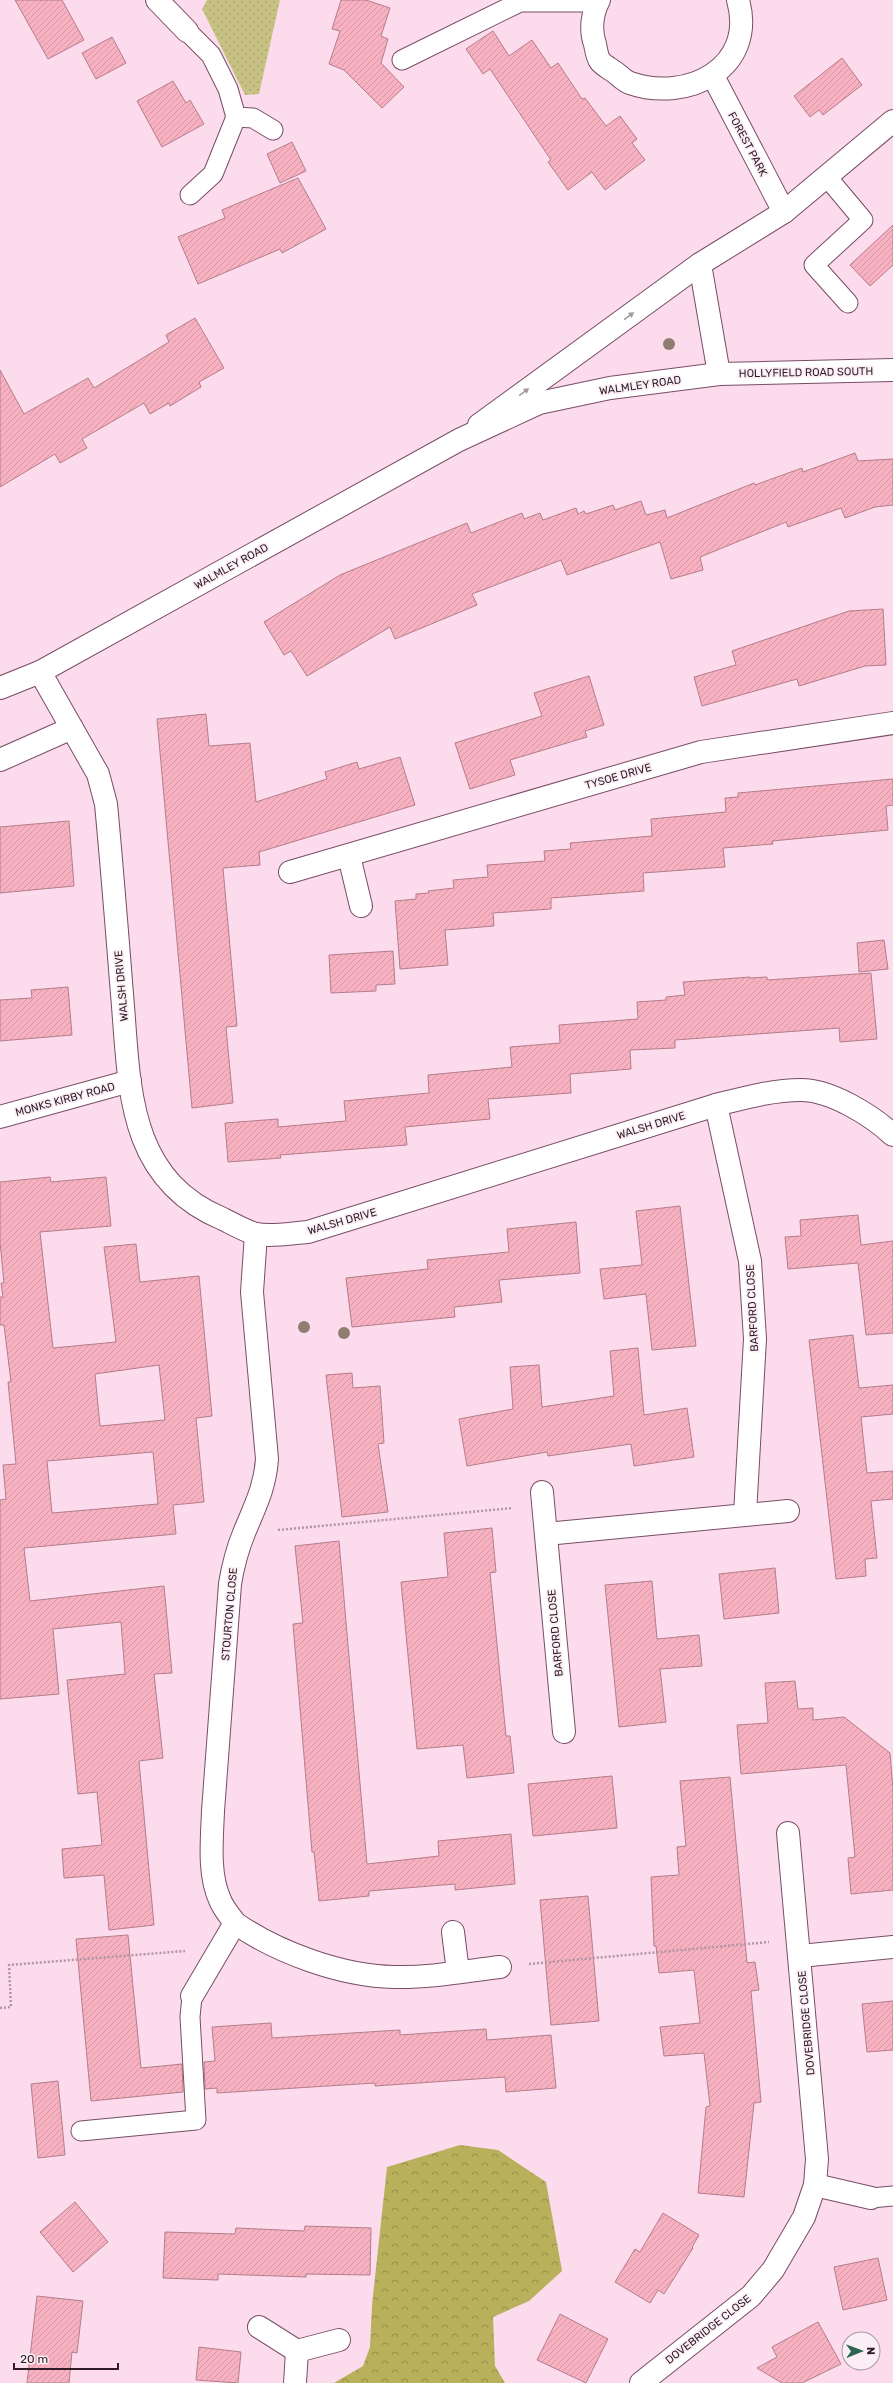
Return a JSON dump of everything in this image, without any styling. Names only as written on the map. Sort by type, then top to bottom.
[{"type":"street","points":[[157,0],[188,31]]},
{"type":"street","points":[[598,1],[590,31],[600,61],[629,83],[658,88],[685,85],[712,76],[732,58],[740,36],[741,12],[738,0]]},
{"type":"street","name":"FOREST PARK","points":[[712,76],[784,212]]},
{"type":"street","name":"WALMLEY ROAD","points":[[459,440],[700,264],[784,212],[893,121]]},
{"type":"street","points":[[700,264],[719,374]]},
{"type":"street","name":"HOLLYFIELD ROAD SOUTH","points":[[719,374],[893,370]]},
{"type":"street","name":"WALMLEY ROAD","points":[[0,688],[40,672],[459,440],[539,403],[610,388],[719,374]]},
{"type":"street","name":"WALSH DRIVE","points":[[40,672],[98,774],[106,804],[130,1081],[138,1130],[152,1158],[168,1180],[185,1198],[205,1212],[256,1234],[308,1232],[716,1105],[764,1093],[802,1090],[837,1098],[875,1118],[893,1135]]},
{"type":"street","name":"TYSOE DRIVE","points":[[290,872],[701,752],[893,723]]},
{"type":"street","points":[[0,760],[72,728]]},
{"type":"street","points":[[349,856],[361,906]]},
{"type":"street","name":"MONKS KIRBY ROAD","points":[[0,1117],[130,1081]]},
{"type":"street","name":"BARFORD CLOSE","points":[[716,1105],[750,1261],[755,1339],[745,1514]]},
{"type":"street","name":"STOURTON CLOSE","points":[[256,1234],[252,1292],[267,1459],[263,1490],[243,1534],[234,1559],[230,1584],[212,1847],[214,1880],[220,1900],[235,1923],[258,1939],[285,1952],[372,1975],[395,1977],[500,1967]]},
{"type":"street","name":"BARFORD CLOSE","points":[[543,1498],[564,1732]]},
{"type":"street","points":[[546,1534],[788,1511]]},
{"type":"street","name":"DOVEBRIDGE CLOSE","points":[[641,2383],[751,2296],[773,2270],[804,2217],[815,2185],[817,2159],[788,1833]]},
{"type":"street","points":[[192,1996],[235,1923]]},
{"type":"street","points":[[453,1932],[458,1972]]},
{"type":"street","name":"DOVEBRIDGE CLOSE","points":[[799,1948],[893,1947]]},
{"type":"street","points":[[815,2185],[871,2198]]},
{"type":"street","points":[[259,2327],[297,2351],[339,2340]]},
{"type":"street","points":[[295,2383],[297,2351]]},
{"type":"lane","points":[[402,60],[520,2],[598,1]]},
{"type":"lane","points":[[188,31],[211,55],[228,89],[236,117],[212,174],[190,195]]},
{"type":"lane","points":[[236,117],[253,118],[273,130]]},
{"type":"lane","points":[[827,177],[863,220],[814,265],[848,303]]},
{"type":"lane","points":[[81,2131],[196,2120],[190,2017],[192,1996]]},
{"type":"lane","points":[[871,2198],[893,2196]]},
{"type":"path","points":[[243,1534],[543,1498]]},
{"type":"path","points":[[0,2008],[11,2007],[8,1965],[220,1948]]},
{"type":"path","points":[[500,1967],[799,1948]]},
{"type":"green space","points":[[460,2145],[498,2150],[546,2182],[562,2271],[529,2301],[493,2317],[495,2366],[505,2383],[334,2383],[363,2366],[370,2347],[372,2305],[387,2167]]},
{"type":"shaded area","points":[[207,0],[280,0],[259,94],[245,95],[202,9]]},
{"type":"building","points":[[15,0],[62,0],[84,40],[48,59]]},
{"type":"building","points":[[341,0],[366,0],[390,8],[381,36],[388,39],[381,63],[404,87],[382,108],[344,70],[329,64],[340,31],[332,29]]},
{"type":"building","points":[[493,31],[509,56],[532,40],[551,68],[558,63],[582,99],[585,98],[606,126],[620,116],[637,139],[632,143],[645,160],[605,190],[592,172],[568,190],[548,162],[551,160],[490,69],[483,74],[466,49]]},
{"type":"building","points":[[112,37],[126,63],[96,79],[82,53]]},
{"type":"building","points":[[842,58],[862,85],[823,115],[819,110],[810,117],[794,96]]},
{"type":"building","points":[[173,81],[186,103],[190,100],[204,124],[162,147],[137,101]]},
{"type":"building","points":[[292,142],[306,171],[280,183],[267,154]]},
{"type":"building","points":[[298,178],[326,229],[282,253],[280,249],[198,284],[178,237],[225,218],[222,210]]},
{"type":"building","points":[[893,225],[893,265],[870,286],[850,265]]},
{"type":"building","points":[[195,318],[224,368],[199,382],[201,387],[170,406],[169,403],[150,414],[144,403],[82,439],[87,448],[60,463],[55,454],[0,487],[0,370],[24,414],[88,378],[94,388],[169,342],[166,335]]},
{"type":"building","points":[[855,453],[858,461],[893,459],[893,505],[875,507],[845,518],[841,508],[788,527],[786,522],[700,557],[703,570],[671,579],[660,542],[567,575],[561,560],[472,594],[477,605],[395,639],[390,627],[307,676],[291,651],[284,655],[264,622],[340,575],[467,523],[471,533],[522,513],[524,519],[540,513],[543,520],[576,508],[578,514],[584,511],[586,514],[613,505],[615,510],[641,501],[646,515],[665,510],[667,518],[754,483],[755,485],[802,468],[803,472]]},
{"type":"building","points":[[883,609],[886,665],[865,666],[799,686],[797,679],[702,706],[694,677],[736,665],[732,651],[849,611]]},
{"type":"building","points":[[589,676],[604,725],[585,731],[587,737],[510,760],[515,775],[470,789],[455,743],[542,716],[534,693]]},
{"type":"building","points":[[206,714],[209,746],[250,743],[256,802],[327,779],[325,772],[357,762],[359,769],[400,757],[415,805],[259,852],[260,865],[223,868],[237,1026],[226,1027],[233,1103],[192,1108],[157,719]]},
{"type":"building","points":[[893,779],[893,805],[886,806],[888,830],[772,841],[773,844],[723,848],[725,867],[643,873],[644,891],[551,898],[551,909],[493,913],[494,926],[445,930],[448,965],[400,969],[395,901],[416,899],[416,894],[429,893],[428,891],[454,888],[453,880],[488,877],[487,865],[545,861],[544,851],[571,849],[570,843],[652,836],[651,819],[726,812],[725,798],[738,797],[738,793]]},
{"type":"building","points":[[69,821],[74,886],[0,893],[0,827]]},
{"type":"building","points":[[884,940],[888,969],[859,972],[857,943]]},
{"type":"building","points":[[393,951],[395,984],[376,985],[376,991],[331,993],[329,955]]},
{"type":"building","points":[[871,973],[877,1039],[840,1042],[839,1028],[675,1040],[675,1048],[630,1050],[631,1069],[570,1074],[571,1093],[488,1099],[490,1119],[405,1127],[407,1145],[280,1155],[281,1158],[228,1162],[225,1123],[278,1119],[278,1127],[346,1121],[344,1101],[429,1093],[428,1075],[512,1067],[510,1047],[560,1043],[559,1025],[638,1019],[637,1002],[666,1000],[666,997],[685,995],[683,982],[750,977],[767,977],[767,980]]},
{"type":"building","points":[[68,987],[72,1035],[0,1041],[0,1000],[32,998],[31,990]]},
{"type":"building","points":[[50,1177],[51,1182],[106,1177],[111,1226],[40,1232],[53,1348],[116,1342],[104,1247],[136,1244],[140,1282],[199,1276],[212,1416],[196,1418],[204,1502],[173,1505],[176,1534],[24,1548],[30,1601],[164,1586],[172,1673],[154,1674],[163,1758],[139,1761],[154,1925],[109,1930],[104,1875],[64,1878],[62,1849],[102,1845],[97,1792],[78,1794],[67,1680],[125,1674],[121,1622],[53,1629],[59,1694],[0,1699],[0,1500],[6,1499],[3,1465],[16,1464],[8,1382],[11,1382],[4,1325],[0,1325],[0,1297],[3,1297],[1,1283],[4,1283],[0,1242],[0,1182]],"holes":[[[159,1365],[165,1420],[100,1426],[95,1374]],[[153,1452],[158,1504],[52,1513],[47,1461]]]},
{"type":"building","points":[[680,1206],[696,1346],[652,1350],[646,1294],[604,1299],[600,1269],[642,1265],[636,1211]]},
{"type":"building","points":[[858,1215],[861,1245],[893,1241],[893,1333],[866,1335],[858,1263],[788,1269],[785,1237],[801,1236],[800,1220]]},
{"type":"building","points":[[576,1222],[580,1273],[499,1280],[502,1302],[454,1307],[455,1317],[352,1327],[346,1278],[428,1269],[427,1260],[509,1252],[507,1229]]},
{"type":"building","points":[[853,1335],[859,1388],[893,1385],[893,1414],[861,1417],[867,1473],[893,1471],[893,1499],[871,1501],[877,1558],[865,1559],[866,1576],[836,1579],[809,1340]]},
{"type":"building","points":[[638,1348],[644,1415],[687,1408],[694,1457],[634,1466],[631,1444],[548,1456],[547,1452],[467,1466],[459,1419],[513,1409],[510,1367],[539,1365],[542,1407],[614,1396],[610,1351]]},
{"type":"building","points":[[352,1373],[353,1388],[380,1386],[384,1443],[378,1444],[388,1512],[342,1517],[326,1375]]},
{"type":"building","points":[[492,1528],[496,1572],[490,1573],[506,1736],[510,1736],[514,1773],[467,1778],[463,1745],[417,1749],[401,1582],[448,1577],[444,1533]]},
{"type":"building","points":[[339,1541],[367,1864],[439,1856],[438,1841],[511,1834],[515,1884],[455,1890],[455,1884],[369,1891],[369,1896],[319,1901],[314,1852],[312,1852],[293,1624],[303,1623],[295,1546]]},
{"type":"building","points":[[775,1568],[779,1613],[724,1619],[719,1574]]},
{"type":"building","points":[[652,1581],[657,1639],[699,1635],[702,1666],[660,1669],[666,1722],[619,1727],[605,1585]]},
{"type":"building","points":[[795,1681],[798,1709],[813,1708],[813,1720],[844,1717],[890,1753],[893,1789],[893,1890],[851,1894],[848,1858],[855,1857],[846,1765],[741,1774],[737,1725],[768,1723],[765,1683]]},
{"type":"building","points":[[612,1776],[617,1828],[533,1836],[528,1784]]},
{"type":"building","points":[[730,1777],[747,1963],[755,1962],[759,1990],[751,1991],[761,2102],[754,2103],[744,2197],[698,2193],[706,2107],[710,2106],[704,2053],[664,2056],[660,2027],[700,2023],[694,1970],[659,1973],[656,1946],[654,1946],[651,1877],[679,1875],[677,1847],[686,1846],[680,1781]]},
{"type":"building","points":[[588,1896],[599,2021],[551,2025],[540,1900]]},
{"type":"building","points":[[128,1935],[141,2068],[182,2064],[183,2092],[91,2101],[76,1939]]},
{"type":"building","points":[[893,2001],[893,2050],[867,2052],[862,2004]]},
{"type":"building","points":[[271,2023],[272,2038],[400,2030],[400,2035],[486,2029],[487,2040],[551,2035],[556,2088],[506,2092],[505,2077],[375,2086],[375,2083],[217,2093],[217,2088],[205,2089],[204,2062],[215,2061],[212,2027]]},
{"type":"building","points":[[58,2081],[65,2155],[38,2158],[31,2084]]},
{"type":"building","points":[[75,2202],[108,2242],[73,2272],[40,2232]]},
{"type":"building","points":[[663,2213],[699,2235],[692,2247],[693,2248],[664,2294],[658,2290],[650,2303],[615,2282],[635,2249],[640,2252]]},
{"type":"building","points":[[305,2226],[371,2228],[370,2275],[306,2274],[306,2277],[218,2274],[218,2280],[163,2278],[165,2232],[235,2234],[236,2228],[304,2231]]},
{"type":"building","points":[[878,2258],[887,2300],[843,2310],[834,2267]]},
{"type":"building","points":[[37,2296],[83,2301],[77,2353],[72,2352],[69,2383],[27,2383]]},
{"type":"building","points":[[560,2314],[608,2339],[586,2383],[537,2360]]},
{"type":"building","points":[[818,2322],[841,2364],[802,2383],[782,2383],[757,2368],[777,2357],[772,2347]]},
{"type":"building","points":[[199,2347],[241,2352],[238,2383],[196,2380]]}]
